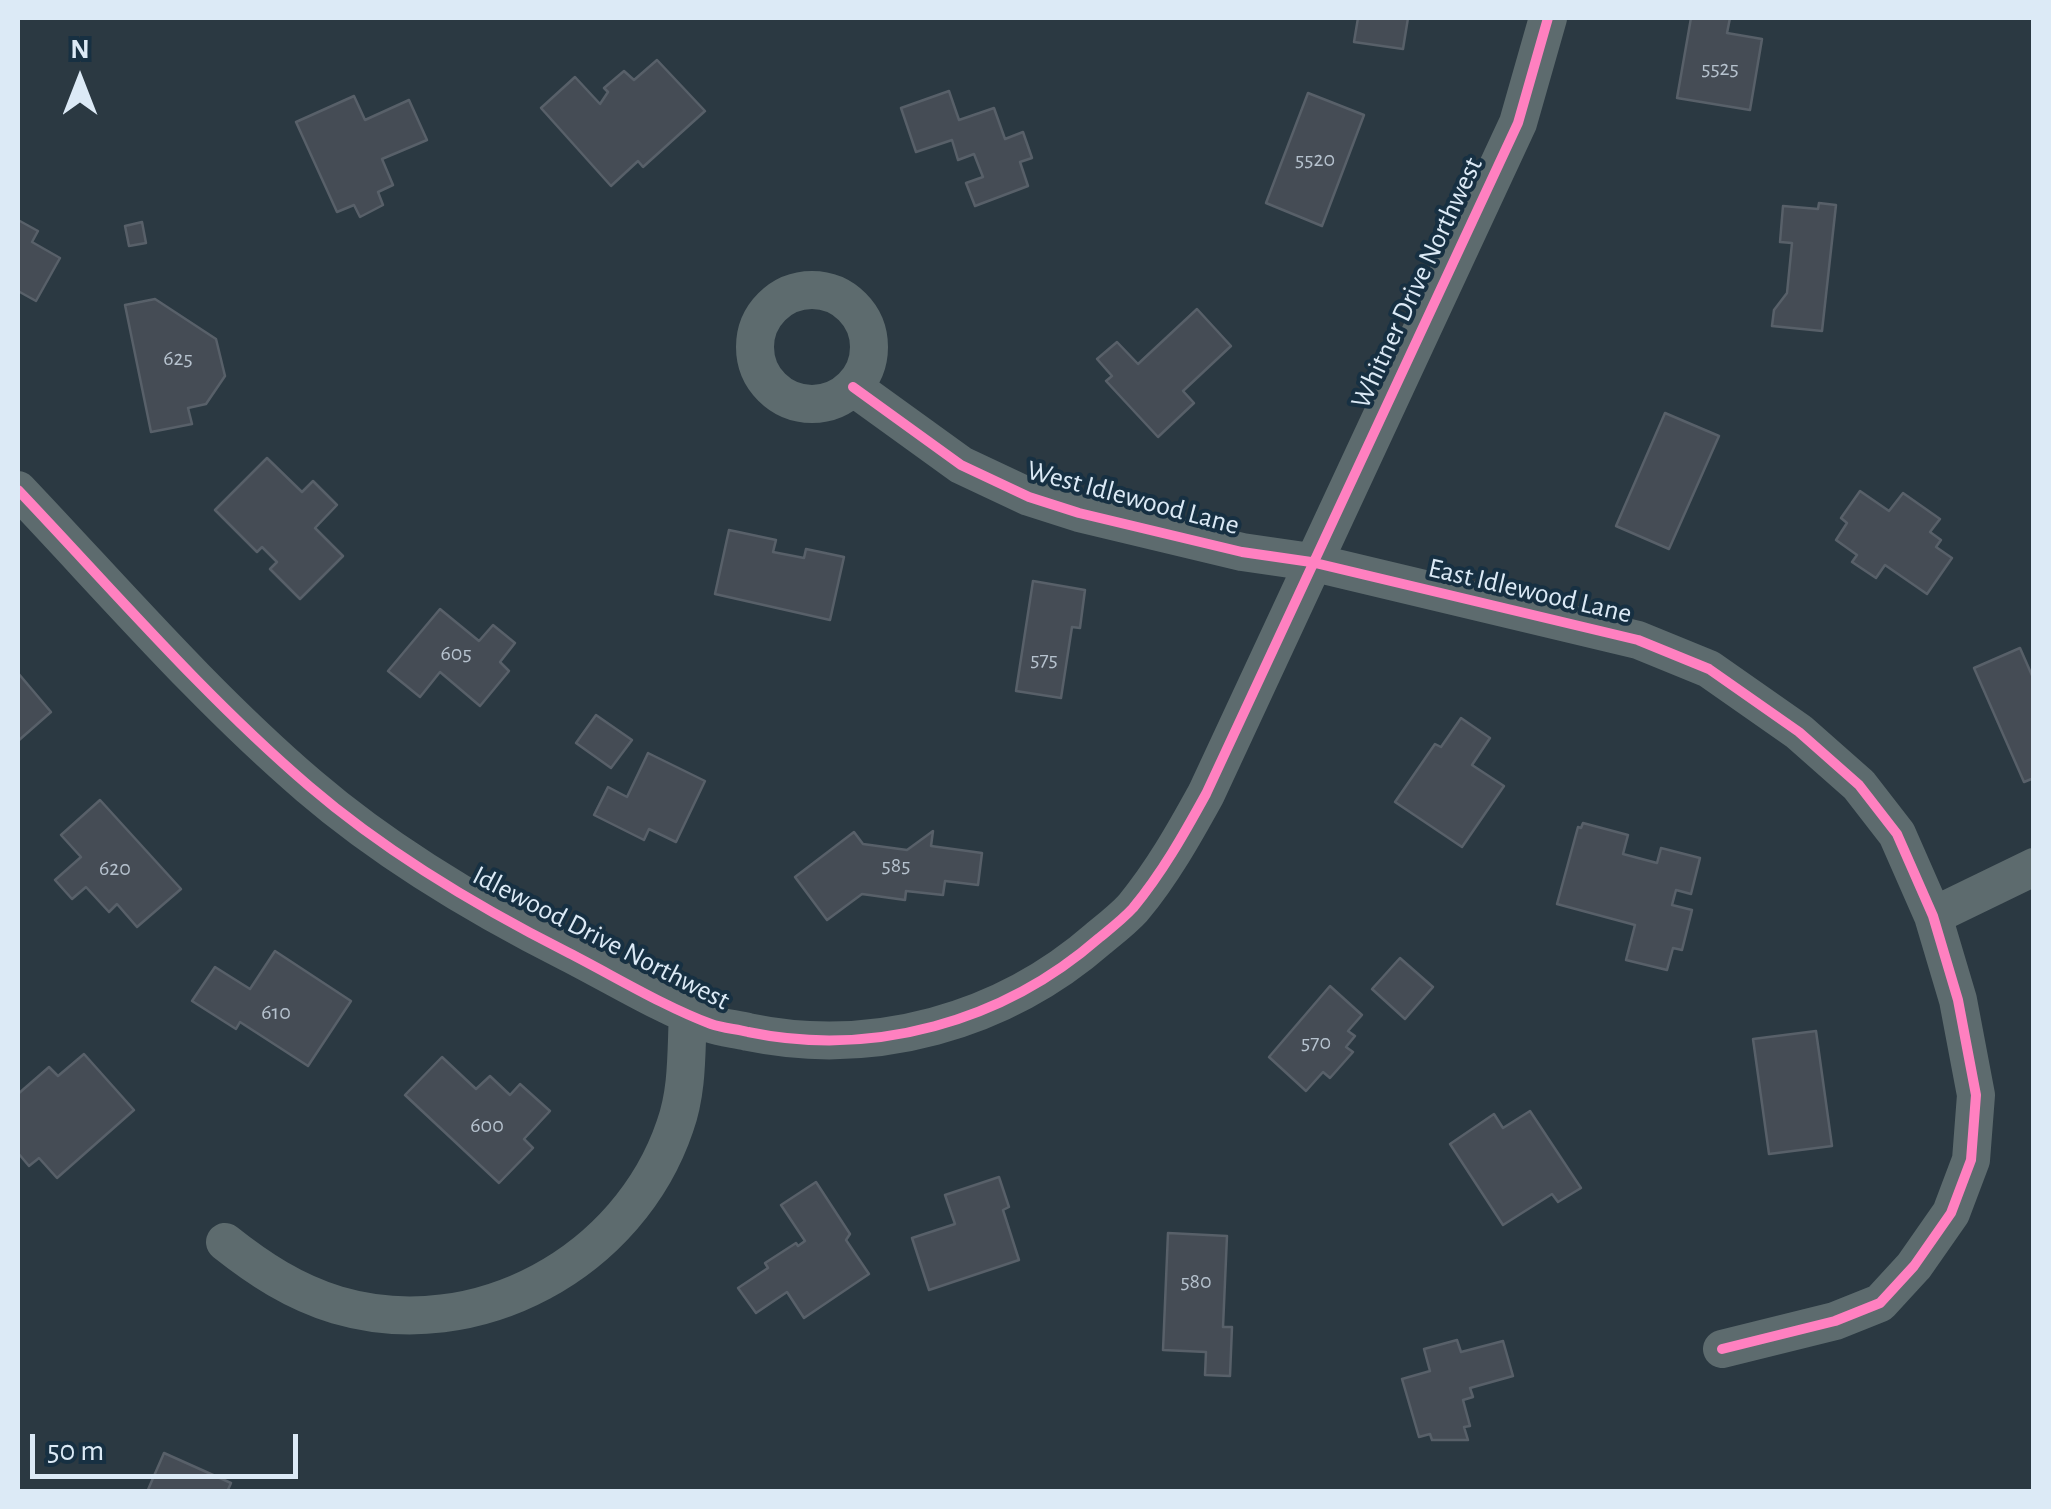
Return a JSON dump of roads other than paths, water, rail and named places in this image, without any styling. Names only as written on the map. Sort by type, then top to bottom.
[{"type":"street","name":"Whitner Drive Northwest","points":[[1311,562],[1518,122],[1548,18]]},
{"type":"street","name":"West Idlewood Lane","points":[[853,387],[961,465],[1029,497],[1242,552],[1311,562]]},
{"type":"street","name":"Idlewood Drive Northwest","points":[[18,490],[248,732],[374,837],[501,919],[688,1013],[712,1024],[776,1038],[834,1041],[884,1037],[934,1028],[982,1012],[1028,990],[1070,963],[1130,911],[1174,853],[1206,794],[1311,562]]},
{"type":"street","name":"East Idlewood Lane","points":[[1311,562],[1638,640],[1709,669],[1799,732],[1859,785],[1896,834],[1933,916],[1958,1000],[1976,1095],[1970,1160],[1951,1213],[1914,1266],[1880,1303],[1835,1321],[1722,1349]]},
{"type":"street","points":[[1933,916],[2034,867]]},
{"type":"street","points":[[225,1242],[292,1288],[337,1305],[374,1313],[422,1316],[460,1311],[533,1288],[574,1264],[604,1239],[636,1203],[656,1170],[675,1126],[684,1090],[688,1013]]}]
